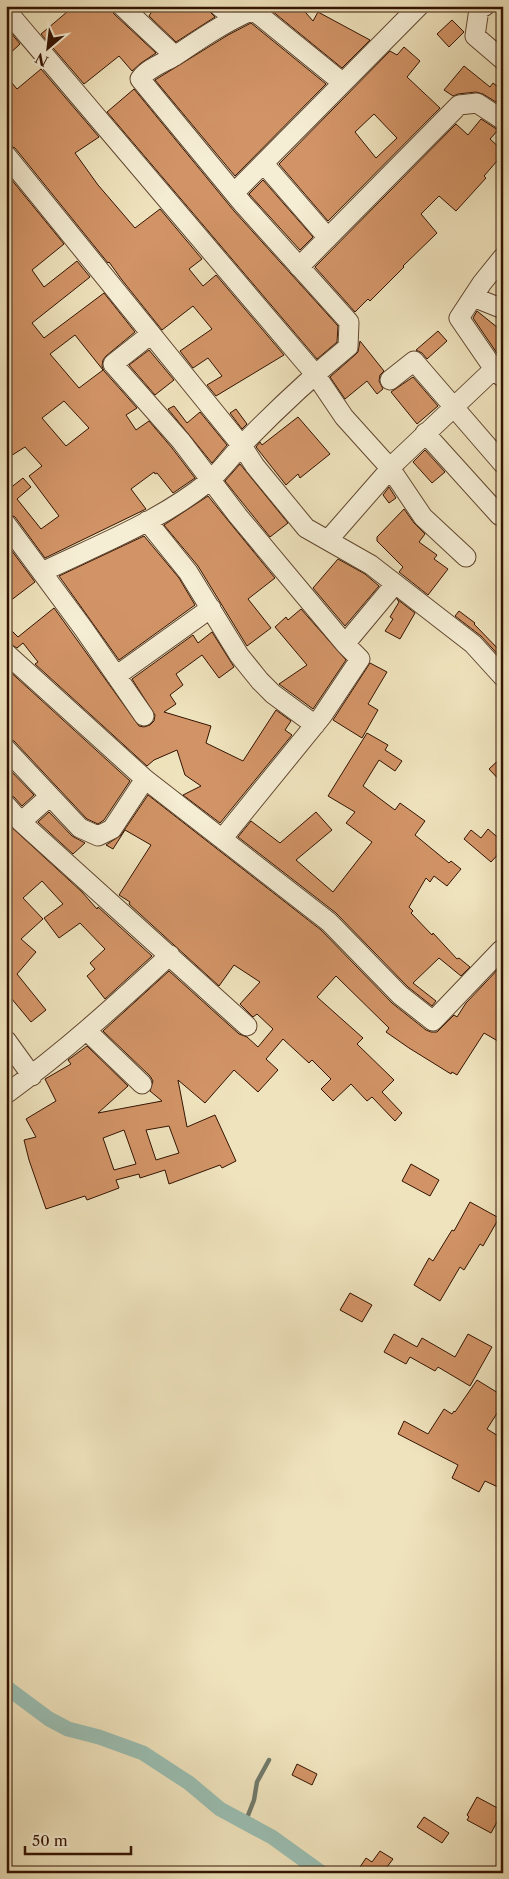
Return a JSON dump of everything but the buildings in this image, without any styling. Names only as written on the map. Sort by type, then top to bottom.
[{"type":"street","points":[[122,6],[175,56]]},
{"type":"street","points":[[219,6],[234,18]]},
{"type":"street","points":[[234,193],[419,6]]},
{"type":"street","points":[[480,7],[475,36],[503,60]]},
{"type":"street","points":[[6,10],[315,374],[344,417],[390,468],[423,517],[466,557]]},
{"type":"street","points":[[42,572],[147,521],[188,497],[211,480],[242,446],[315,374],[348,347],[349,322],[234,193],[140,80],[144,72],[175,56],[234,18],[253,10],[343,83]]},
{"type":"street","points":[[299,267],[459,105],[477,103],[503,120]]},
{"type":"street","points":[[6,155],[242,446],[255,466],[306,528],[371,565],[473,644],[501,671]]},
{"type":"street","points":[[264,164],[328,238]]},
{"type":"street","points":[[328,540],[390,468],[425,433],[453,406],[498,373],[459,318],[503,257]]},
{"type":"street","points":[[473,297],[503,309]]},
{"type":"street","points":[[151,334],[113,364],[181,441],[238,516],[344,644],[360,659],[315,725],[222,839]]},
{"type":"street","points":[[390,380],[414,361],[503,464]]},
{"type":"street","points":[[425,433],[500,516]]},
{"type":"street","points":[[147,521],[182,564],[239,655],[260,681],[315,725]]},
{"type":"street","points":[[6,524],[144,716]]},
{"type":"street","points":[[344,644],[395,584]]},
{"type":"street","points":[[116,676],[211,608]]},
{"type":"street","points":[[6,653],[145,779],[329,922],[400,995],[433,1021],[501,950]]},
{"type":"street","points":[[6,749],[80,828],[98,836],[112,830],[145,779]]},
{"type":"street","points":[[21,822],[50,796]]},
{"type":"street","points":[[6,806],[21,822],[247,1026]]},
{"type":"street","points":[[6,1094],[32,1076],[87,1031],[170,956]]},
{"type":"street","points":[[87,1031],[142,1084]]},
{"type":"street","points":[[6,1040],[32,1076]]},
{"type":"waterway","points":[[6,1687],[49,1719],[68,1729],[99,1737],[143,1753],[189,1783],[220,1809],[272,1837],[322,1873]]},
{"type":"waterway","points":[[245,1823],[254,1800],[257,1782],[269,1760]]}]
